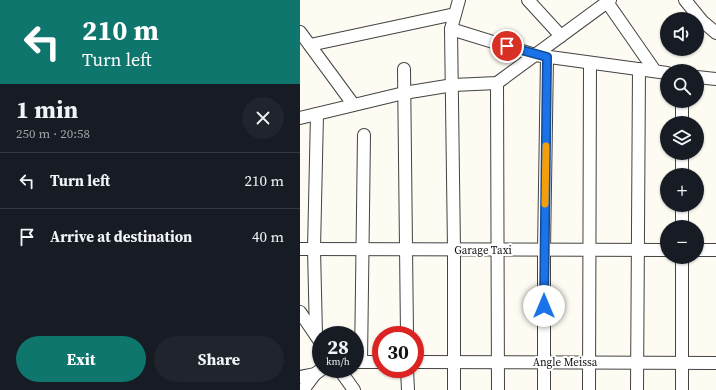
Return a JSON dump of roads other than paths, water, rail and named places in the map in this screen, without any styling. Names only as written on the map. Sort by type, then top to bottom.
[{"type":"street","points":[[454,390],[453,85],[451,29],[459,0]]},
{"type":"street","points":[[528,0],[561,36]]},
{"type":"street","points":[[685,0],[702,22],[716,33]]},
{"type":"street","points":[[300,118],[404,93],[453,85],[498,83],[609,1],[655,71]]},
{"type":"street","points":[[354,104],[304,41],[455,14]]},
{"type":"street","points":[[451,29],[535,55],[660,72]]},
{"type":"street","points":[[544,390],[544,250],[547,57]]},
{"type":"street","points":[[589,390],[590,63]]},
{"type":"street","points":[[404,69],[407,326]]},
{"type":"street","points":[[637,390],[639,69]]},
{"type":"street","points":[[704,78],[716,79]]},
{"type":"street","points":[[498,83],[498,390]]},
{"type":"street","points":[[317,114],[314,249],[318,326]]},
{"type":"street","points":[[360,326],[363,250],[364,135]]},
{"type":"street","name":"Garage Taxi","points":[[300,249],[660,250]]},
{"type":"street","points":[[704,250],[716,250]]},
{"type":"street","points":[[682,264],[682,390]]},
{"type":"street","points":[[300,312],[312,329]]},
{"type":"street","name":"Angle Meissa","points":[[424,362],[716,363]]},
{"type":"street","points":[[300,377],[312,373]]},
{"type":"street","points":[[303,390],[313,378]]},
{"type":"street","points":[[345,378],[353,390]]},
{"type":"street","points":[[407,378],[408,390]]}]
